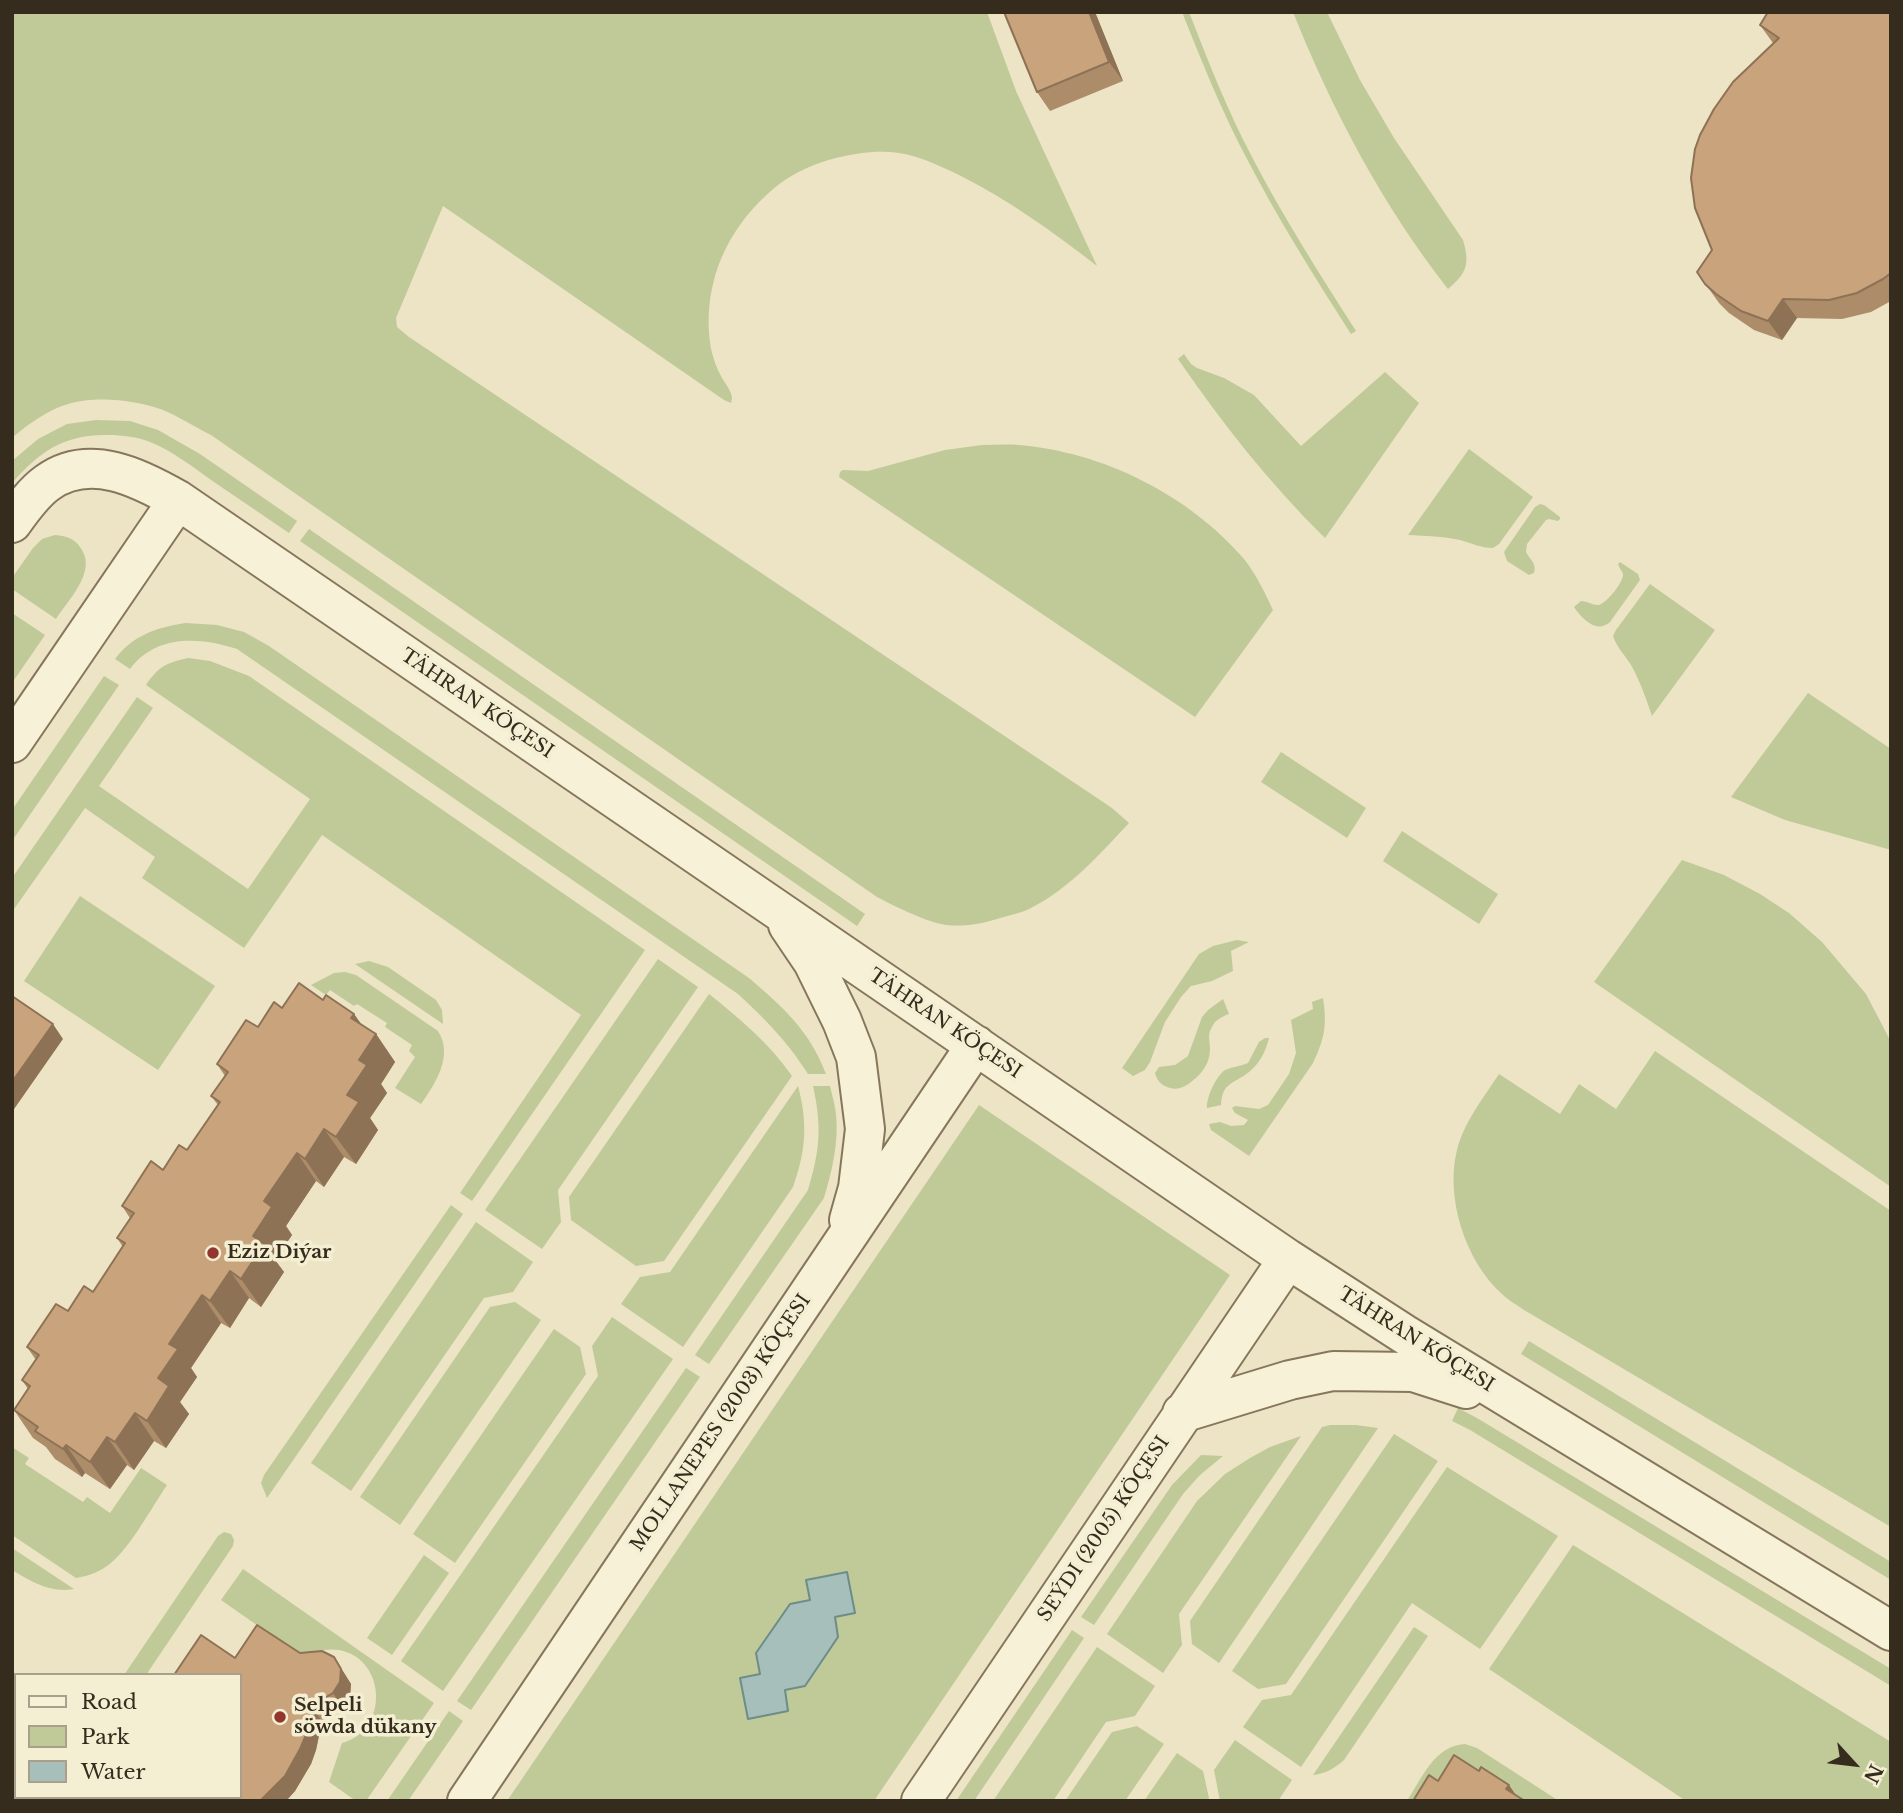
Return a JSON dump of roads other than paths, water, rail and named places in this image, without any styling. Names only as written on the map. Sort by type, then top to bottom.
[{"type":"street","name":"TÄHRAN KÖÇESI","points":[[12,523],[26,503],[47,483],[66,472],[105,470],[148,482],[1288,1259],[1404,1334],[1891,1631]]},
{"type":"street","points":[[12,743],[178,500]]},
{"type":"street","points":[[777,909],[813,962],[856,1057],[865,1129],[858,1188],[841,1246]]},
{"type":"street","name":"MOLLANEPES (2003) KÖÇESI","points":[[467,1801],[976,1045]]},
{"type":"street","name":"SEÝDI (2005) KÖÇESI","points":[[921,1801],[1288,1259]]},
{"type":"street","points":[[1182,1413],[1290,1380],[1333,1371],[1413,1373],[1469,1390],[1568,1435]]},
{"type":"water","points":[[847,1572],[855,1613],[835,1617],[838,1637],[805,1686],[785,1690],[788,1711],[748,1719],[740,1678],[760,1674],[756,1653],[790,1604],[810,1600],[806,1580]]},
{"type":"place","name":"Eziz Diýar","points":[[213,1253]]},
{"type":"place","name":"Selpeli söwda dükany","points":[[280,1717]]}]
